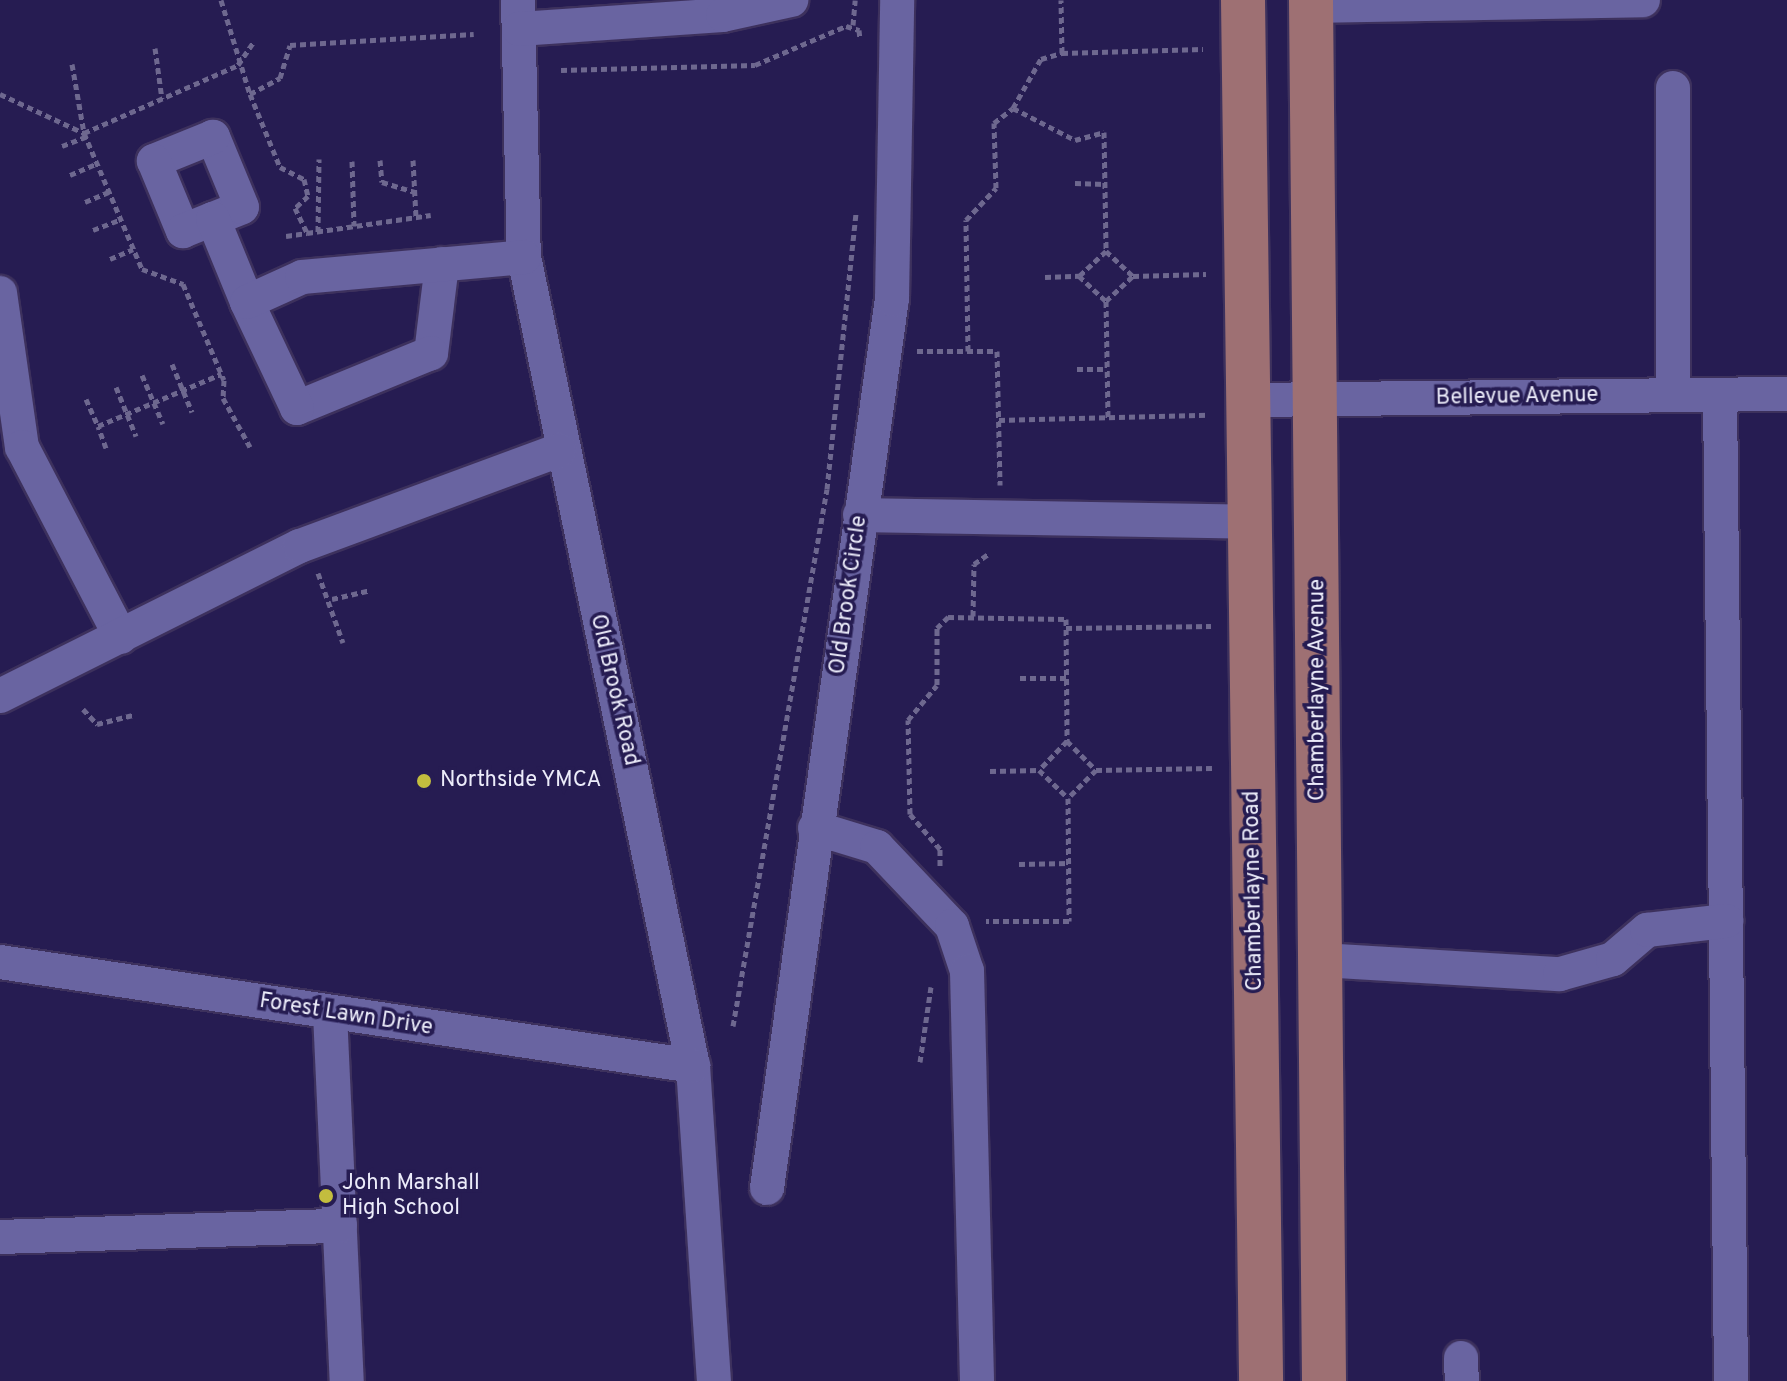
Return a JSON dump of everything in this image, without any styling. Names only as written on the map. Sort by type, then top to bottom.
[{"type":"main road","points":[[1228,408],[1243,0]]},
{"type":"main road","name":"Chamberlayne Avenue","points":[[1311,3],[1324,1381]]},
{"type":"main road","name":"Chamberlayne Road","points":[[1228,408],[1249,522],[1261,1381]]},
{"type":"street","points":[[518,15],[723,15],[791,0]]},
{"type":"street","name":"Old Brook Circle","points":[[767,1188],[815,828],[892,299],[897,0]]},
{"type":"street","points":[[1311,3],[1643,0]]},
{"type":"street","name":"Old Brook Road","points":[[518,15],[524,257],[559,450],[693,1066],[714,1381]]},
{"type":"street","points":[[1673,88],[1673,395]]},
{"type":"street","points":[[213,219],[247,302],[297,408],[431,353],[442,264]]},
{"type":"street","points":[[247,302],[302,277],[524,257]]},
{"type":"street","points":[[0,293],[22,447],[121,637]]},
{"type":"street","name":"Bellevue Avenue","points":[[1228,408],[1316,400],[1787,394]]},
{"type":"street","points":[[1720,395],[1731,1381]]},
{"type":"street","points":[[0,696],[300,546],[559,450]]},
{"type":"street","points":[[860,515],[1249,522]]},
{"type":"street","points":[[815,828],[877,847],[952,926],[967,971],[977,1381]]},
{"type":"street","points":[[1321,960],[1560,974],[1613,959],[1647,930],[1726,921]]},
{"type":"street","name":"Forest Lawn Drive","points":[[0,962],[693,1066]]},
{"type":"street","points":[[330,1013],[347,1381]]},
{"type":"street","points":[[0,1237],[340,1226]]},
{"type":"path","points":[[221,0],[238,65],[280,167],[304,179],[308,196],[295,208],[307,233]]},
{"type":"path","points":[[855,0],[853,25],[860,54]]},
{"type":"path","points":[[1061,0],[1062,53]]},
{"type":"path","points":[[561,70],[755,65],[853,25]]},
{"type":"path","points":[[250,94],[280,78],[290,45],[474,34]]},
{"type":"path","points":[[62,146],[238,65],[253,43]]},
{"type":"path","points":[[155,48],[162,99]]},
{"type":"path","points":[[968,351],[966,220],[996,188],[994,123],[1013,108],[1031,70],[1062,53],[1203,49]]},
{"type":"path","points":[[72,64],[85,135],[142,269],[183,284],[221,374],[223,398],[250,447]]},
{"type":"path","points":[[0,94],[85,135]]},
{"type":"path","points":[[1013,108],[1075,140],[1104,132],[1106,251],[1133,276]]},
{"type":"path","points":[[318,232],[319,159]]},
{"type":"path","points":[[380,160],[382,182],[414,192]]},
{"type":"path","points":[[413,160],[416,218]]},
{"type":"path","points":[[352,161],[354,226]]},
{"type":"path","points":[[70,175],[96,164]]},
{"type":"path","points":[[1075,183],[1105,184]]},
{"type":"path","points":[[85,202],[109,192]]},
{"type":"path","points":[[733,1026],[827,489],[858,195]]},
{"type":"path","points":[[286,236],[431,215]]},
{"type":"path","points":[[93,230],[121,219]]},
{"type":"path","points":[[110,259],[133,249]]},
{"type":"path","points":[[1045,277],[1079,276],[1106,251]]},
{"type":"path","points":[[1106,301],[1133,276],[1206,274]]},
{"type":"path","points":[[1079,276],[1106,301],[1108,418]]},
{"type":"path","points":[[919,351],[997,351],[1000,493]]},
{"type":"path","points":[[172,364],[192,412]]},
{"type":"path","points":[[1077,369],[1107,369]]},
{"type":"path","points":[[98,426],[221,374]]},
{"type":"path","points":[[142,375],[163,424]]},
{"type":"path","points":[[116,387],[136,436]]},
{"type":"path","points":[[86,399],[106,448]]},
{"type":"path","points":[[999,420],[1108,418],[1228,408]]},
{"type":"path","points":[[973,616],[974,564],[1001,552]]},
{"type":"path","points":[[318,573],[331,599],[343,643]]},
{"type":"path","points":[[331,599],[370,590]]},
{"type":"path","points":[[940,879],[940,849],[910,814],[908,720],[937,685],[937,628],[948,617],[1066,619],[1067,741],[1039,770],[990,771]]},
{"type":"path","points":[[1066,628],[1211,626]]},
{"type":"path","points":[[1020,678],[1067,678]]},
{"type":"path","points":[[83,709],[97,724],[133,715]]},
{"type":"path","points":[[1067,741],[1096,770]]},
{"type":"path","points":[[1068,798],[1096,770],[1212,768]]},
{"type":"path","points":[[977,921],[1069,921],[1068,798],[1039,770]]},
{"type":"path","points":[[1019,864],[1069,863]]},
{"type":"path","points":[[920,1062],[933,975]]},
{"type":"place","name":"Northside YMCA","points":[[424,781]]},
{"type":"place","name":"John Marshall High School","points":[[326,1196]]}]
